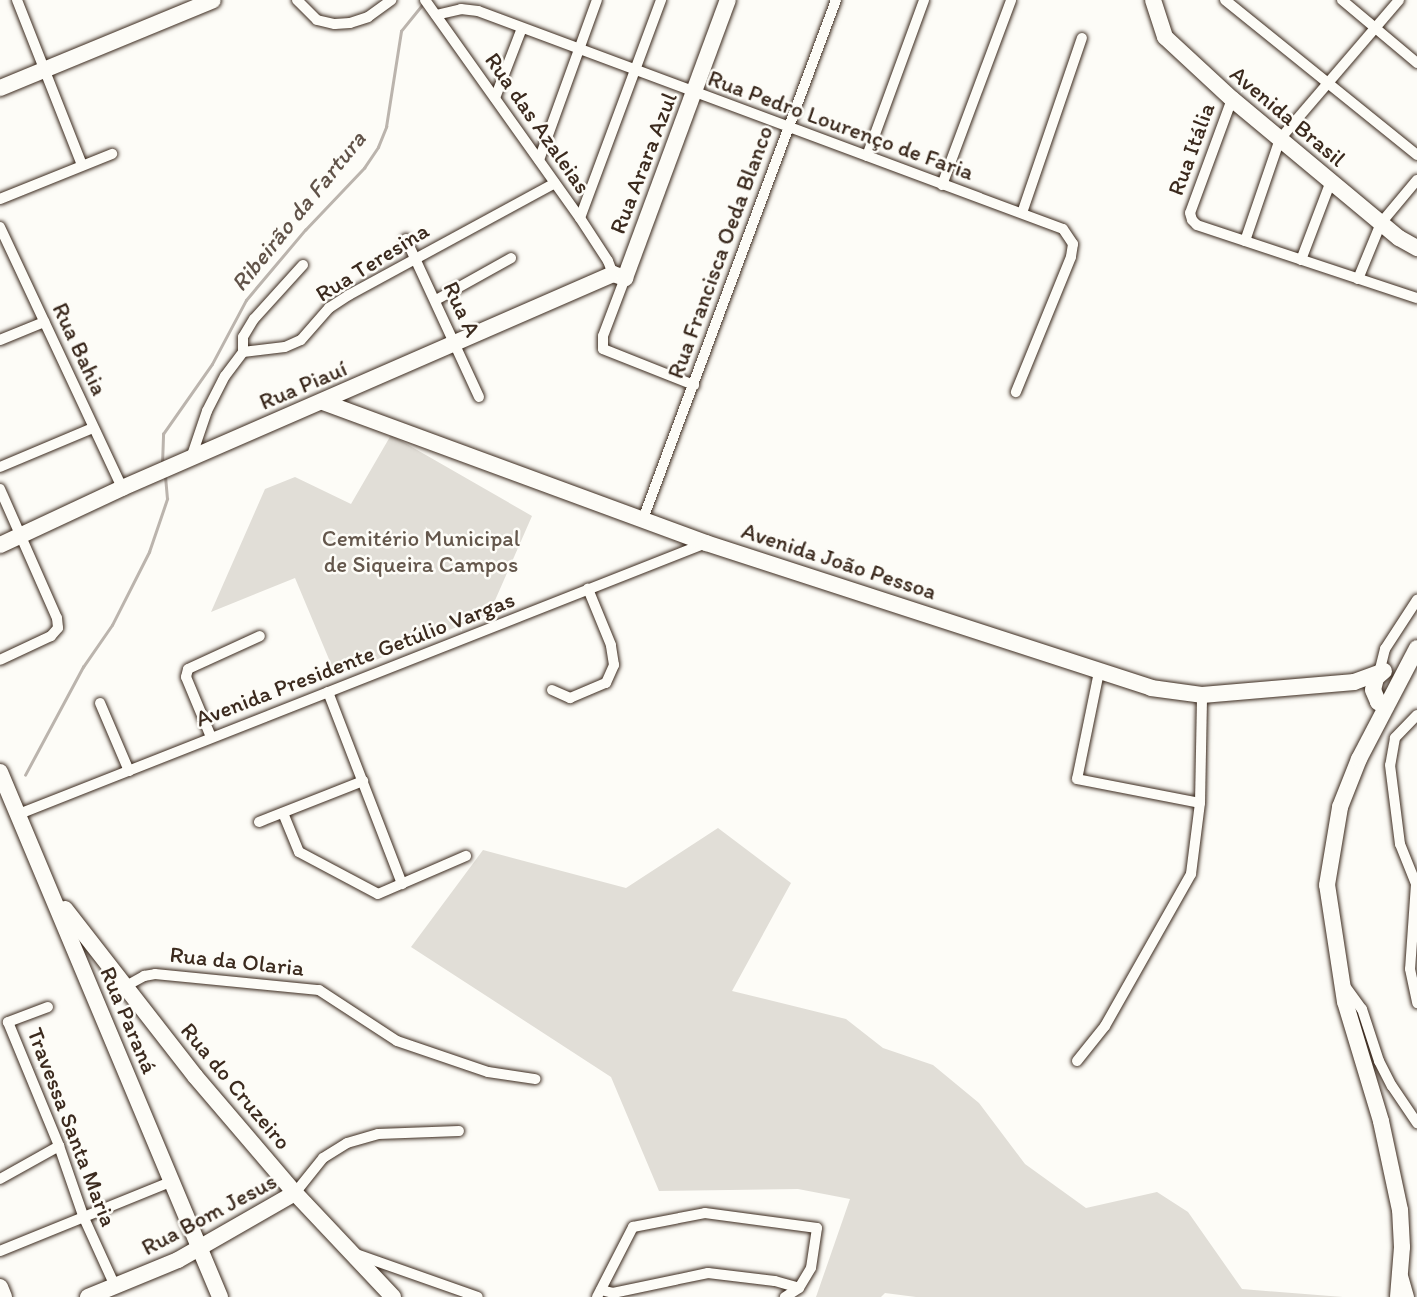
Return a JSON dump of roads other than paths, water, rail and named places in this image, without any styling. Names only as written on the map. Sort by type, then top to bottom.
[{"type":"street","points":[[17,0],[82,165]]},
{"type":"street","points":[[0,88],[45,71],[188,5],[213,0]]},
{"type":"street","points":[[297,0],[317,20],[335,24],[350,23],[368,16],[391,0]]},
{"type":"street","points":[[539,160],[597,0]]},
{"type":"street","points":[[580,218],[661,0]]},
{"type":"street","name":"Rua Arara Azul","points":[[694,385],[606,353],[601,343],[619,276],[694,93],[728,0]]},
{"type":"street","name":"Rua Francisca Oeda Blanco","points":[[643,519],[836,0]]},
{"type":"street","points":[[867,156],[924,0]]},
{"type":"street","points":[[942,185],[1011,0]]},
{"type":"street","points":[[1225,0],[1417,155]]},
{"type":"street","points":[[1342,0],[1417,63]]},
{"type":"street","points":[[1399,0],[1280,139],[1245,241],[1417,298]]},
{"type":"street","name":"Avenida Brasil","points":[[1156,4],[1165,37],[1232,99],[1381,223],[1417,248]]},
{"type":"street","name":"Rua Pedro Lourenço de Faria","points":[[431,8],[478,11],[1063,229],[1073,244],[1016,392]]},
{"type":"street","name":"Rua das Azaleias","points":[[431,8],[619,276]]},
{"type":"street","points":[[495,98],[522,28]]},
{"type":"street","points":[[1022,213],[1082,38]]},
{"type":"street","name":"Rua Itália","points":[[1232,99],[1190,213],[1197,225],[1245,241]]},
{"type":"street","points":[[0,199],[112,154]]},
{"type":"street","points":[[1358,279],[1381,223],[1417,180]]},
{"type":"street","points":[[1301,260],[1331,181]]},
{"type":"street","name":"Rua Teresina","points":[[243,352],[285,347],[301,340],[329,308],[415,258],[555,183]]},
{"type":"street","name":"Rua Bahia","points":[[0,227],[122,488]]},
{"type":"street","name":"Rua A","points":[[406,239],[479,397]]},
{"type":"street","points":[[436,300],[511,258]]},
{"type":"street","points":[[191,458],[207,411],[225,376],[243,352],[243,337],[254,319],[303,265]]},
{"type":"street","name":"Rua Piauí","points":[[0,545],[122,488],[455,342],[619,276]]},
{"type":"street","points":[[0,340],[44,322]]},
{"type":"street","name":"Avenida João Pessoa","points":[[323,402],[706,543],[1151,688],[1202,695],[1354,682],[1393,670],[1408,672]]},
{"type":"street","points":[[0,467],[93,428]]},
{"type":"street","points":[[0,489],[57,618],[58,628],[51,636],[0,660]]},
{"type":"street","name":"Avenida Presidente Getúlio Vargas","points":[[19,814],[706,543]]},
{"type":"street","points":[[552,690],[570,698],[606,682],[614,665],[611,645],[588,589]]},
{"type":"street","points":[[1380,701],[1373,684],[1380,673],[1385,649],[1417,600]]},
{"type":"street","points":[[211,737],[186,677],[188,669],[260,636]]},
{"type":"street","points":[[1398,1297],[1401,1272],[1400,1210],[1390,1156],[1345,1002],[1345,986],[1336,951],[1327,885],[1331,847],[1345,795],[1380,701],[1408,672],[1417,648]]},
{"type":"street","points":[[1099,673],[1077,779],[1200,803]]},
{"type":"street","points":[[1354,682],[1380,701]]},
{"type":"street","points":[[328,692],[402,884]]},
{"type":"street","points":[[1077,1061],[1105,1026],[1191,874],[1200,803],[1202,695]]},
{"type":"street","points":[[100,703],[129,771]]},
{"type":"street","points":[[1417,715],[1403,727],[1391,749],[1400,844],[1416,884],[1410,969],[1417,1003]]},
{"type":"street","name":"Rua Paraná","points":[[0,772],[200,1248],[215,1293]]},
{"type":"street","points":[[259,822],[363,781]]},
{"type":"street","points":[[283,813],[299,852],[378,894],[466,856]]},
{"type":"street","name":"Rua do Cruzeiro","points":[[54,896],[195,1076],[295,1193],[393,1297]]},
{"type":"street","points":[[87,977],[108,962]]},
{"type":"street","name":"Rua da Olaria","points":[[126,986],[155,974],[319,990],[397,1041],[488,1072],[535,1079]]},
{"type":"street","points":[[1345,986],[1362,1009],[1379,1061],[1417,1124]]},
{"type":"street","name":"Travessa Santa Maria","points":[[48,1007],[8,1022],[60,1146],[84,1218],[115,1286]]},
{"type":"street","name":"Rua Bom Jesus","points":[[88,1297],[200,1248],[295,1193],[323,1158],[347,1143],[378,1134],[459,1131]]},
{"type":"street","points":[[0,1179],[60,1146]]},
{"type":"street","points":[[0,1251],[172,1181]]},
{"type":"street","points":[[599,1294],[633,1227],[705,1213],[817,1228],[811,1268],[799,1288],[785,1297]]},
{"type":"street","points":[[353,1253],[478,1297]]},
{"type":"street","points":[[1401,1272],[1409,1297]]},
{"type":"street","points":[[599,1294],[708,1273],[775,1281],[799,1288]]},
{"type":"street","points":[[0,1287],[4,1297]]},
{"type":"waterway","name":"Ribeirão da Fartura","points":[[162,465],[163,434],[212,364],[246,300],[305,230],[364,168],[378,147],[386,127],[401,31],[424,3]]},
{"type":"waterway","name":"Ribeirão da Fartura","points":[[25,775],[83,667],[112,625],[149,552],[167,499],[165,474]]},
{"type":"park label","name":"Cemitério Municipal de Siqueira Campos","points":[[421,551]]}]
